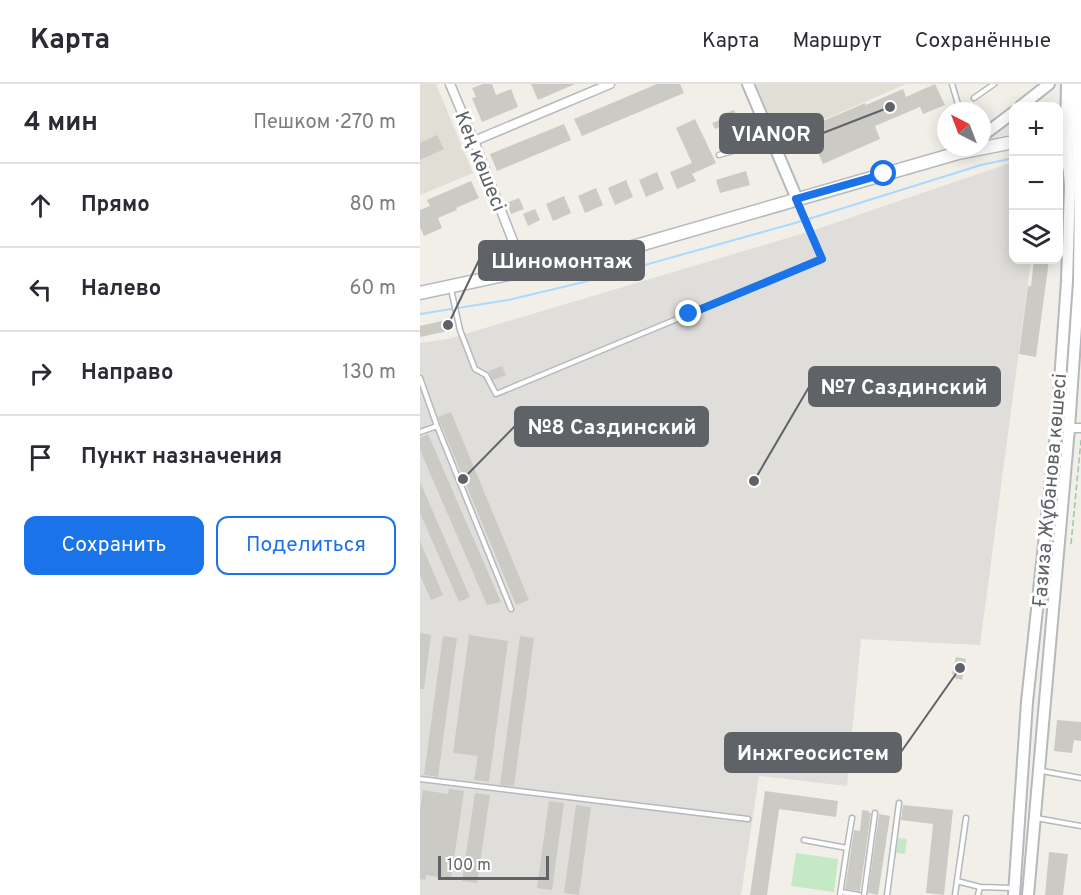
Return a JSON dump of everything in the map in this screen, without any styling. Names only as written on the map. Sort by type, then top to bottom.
[{"type":"main road","points":[[991,146],[1009,143]]},
{"type":"main road","points":[[420,293],[629,248],[942,156]]},
{"type":"street","name":"Кең көшесі","points":[[450,84],[525,272]]},
{"type":"street","points":[[474,141],[610,84]]},
{"type":"street","points":[[748,84],[796,199]]},
{"type":"street","points":[[1026,102],[1049,84]]},
{"type":"street","name":"Ғазиза Жұбанова көшесі","points":[[1028,895],[1069,428],[1079,282],[1080,184],[1071,134],[1066,84]]},
{"type":"street","name":"Ғазиза Жұбанова көшесі","points":[[1071,134],[1076,84]]},
{"type":"street","points":[[991,129],[1009,116]]},
{"type":"street","name":"Ғазиза Жұбанова көшесі","points":[[1015,891],[1027,702],[1057,424],[1067,281],[1070,186],[1076,158]]},
{"type":"street","points":[[1067,281],[1079,282]]},
{"type":"street","points":[[1069,428],[1081,428]]},
{"type":"lane","points":[[952,84],[957,102]]},
{"type":"lane","points":[[974,98],[994,84]]},
{"type":"lane","points":[[719,155],[771,139]]},
{"type":"lane","points":[[450,287],[460,330],[475,369],[486,375],[496,394],[822,259],[796,199]]},
{"type":"lane","points":[[420,378],[511,609]]},
{"type":"lane","points":[[420,432],[437,426]]},
{"type":"lane","points":[[1038,771],[1081,778]]},
{"type":"lane","points":[[420,779],[748,819]]},
{"type":"lane","points":[[887,895],[899,803]]},
{"type":"lane","points":[[864,895],[875,813]]},
{"type":"lane","points":[[852,818],[841,894],[859,895]]},
{"type":"lane","points":[[955,895],[966,818]]},
{"type":"lane","points":[[1035,818],[1081,826]]},
{"type":"lane","points":[[804,840],[847,848]]},
{"type":"lane","points":[[957,882],[1015,891]]},
{"type":"lane","points":[[978,895],[980,887]]},
{"type":"path","points":[[1071,544],[1081,440]]},
{"type":"shaded area","points":[[420,84],[436,84],[473,173],[420,195]]},
{"type":"shaded area","points":[[756,84],[906,84],[779,139]]},
{"type":"shaded area","points":[[1009,163],[1009,264],[1030,264],[980,645],[861,639],[847,786],[759,776],[741,895],[420,895],[420,343],[448,339],[811,231]]},
{"type":"green space","points":[[898,838],[907,839],[905,854],[896,853]]},
{"type":"green space","points":[[796,853],[838,859],[834,892],[791,886]]},
{"type":"building","points":[[492,84],[496,95],[511,89],[518,107],[482,122],[472,98],[476,97],[472,88]]},
{"type":"building","points":[[531,84],[575,84],[538,100]]},
{"type":"building","points":[[657,84],[680,84],[684,93],[582,136],[574,119]]},
{"type":"building","points":[[935,84],[944,102],[937,102],[937,108],[923,114],[920,107],[875,126],[880,139],[823,164],[807,128],[903,89],[906,97]]},
{"type":"building","points":[[734,110],[740,124],[729,128],[727,124],[715,129],[712,123],[725,118],[723,114]]},
{"type":"building","points":[[695,119],[716,163],[692,174],[696,181],[677,189],[670,172],[692,163],[676,128]]},
{"type":"building","points":[[564,124],[571,140],[497,171],[490,154]]},
{"type":"building","points":[[437,135],[444,149],[420,160],[420,143]]},
{"type":"building","points":[[746,171],[750,185],[720,193],[716,180]]},
{"type":"building","points":[[657,172],[664,189],[646,197],[639,180]]},
{"type":"building","points":[[626,180],[633,197],[615,205],[608,188]]},
{"type":"building","points":[[471,181],[479,198],[438,218],[442,228],[424,236],[420,227],[420,210],[430,206],[427,200]]},
{"type":"building","points":[[596,188],[603,205],[585,213],[578,196]]},
{"type":"building","points":[[564,196],[571,213],[553,221],[546,204]]},
{"type":"building","points":[[519,198],[524,209],[511,214],[507,203]]},
{"type":"building","points":[[535,209],[540,220],[528,226],[523,214]]},
{"type":"building","points":[[1034,264],[1048,264],[1036,357],[1019,354],[1028,286],[1031,286]]},
{"type":"building","points":[[450,319],[453,330],[420,337],[420,326]]},
{"type":"building","points":[[502,366],[506,375],[493,380],[489,371]]},
{"type":"building","points":[[451,412],[529,600],[516,605],[438,417]]},
{"type":"building","points":[[428,434],[501,602],[487,605],[420,450],[420,438]]},
{"type":"building","points":[[420,482],[470,597],[459,602],[420,513]]},
{"type":"building","points":[[420,541],[443,595],[431,600],[420,575]]},
{"type":"building","points":[[420,633],[431,635],[424,689],[420,689]]},
{"type":"building","points":[[469,635],[508,641],[489,782],[474,780],[478,756],[453,753]]},
{"type":"building","points":[[443,636],[457,638],[438,777],[424,775]]},
{"type":"building","points":[[520,636],[534,638],[514,786],[500,785]]},
{"type":"building","points":[[956,657],[966,659],[962,680],[954,678],[955,675],[952,674]]},
{"type":"building","points":[[1057,720],[1081,722],[1081,741],[1074,740],[1072,753],[1054,751]]},
{"type":"building","points":[[449,789],[464,791],[451,879],[426,875],[425,880],[420,879],[420,810],[423,790],[448,794]]},
{"type":"building","points":[[765,791],[838,801],[836,817],[779,809],[767,895],[750,895]]},
{"type":"building","points":[[475,793],[490,795],[477,883],[462,881]]},
{"type":"building","points":[[549,801],[564,803],[552,890],[537,888]]},
{"type":"building","points":[[576,805],[591,807],[579,895],[564,893]]},
{"type":"building","points":[[903,805],[953,810],[944,895],[926,893],[933,824],[901,820]]},
{"type":"building","points":[[862,810],[871,813],[860,891],[845,889],[854,830],[860,831]]},
{"type":"building","points":[[879,814],[890,816],[878,895],[868,893]]},
{"type":"building","points":[[1049,852],[1068,854],[1063,895],[1045,895]]},
{"type":"waterway","points":[[420,314],[508,300],[584,282],[802,221],[981,165],[1009,159]]},
{"type":"place","name":"VIANOR","points":[[890,107]]},
{"type":"place","name":"Шиномонтаж","points":[[448,325]]},
{"type":"place","name":"№8 Саздинский","points":[[463,479]]},
{"type":"place","name":"№7 Саздинский","points":[[754,481]]},
{"type":"place","name":"Инжгеосистем","points":[[960,668]]},
{"type":"route","points":[[689,314],[822,259],[796,199],[884,174]]}]
